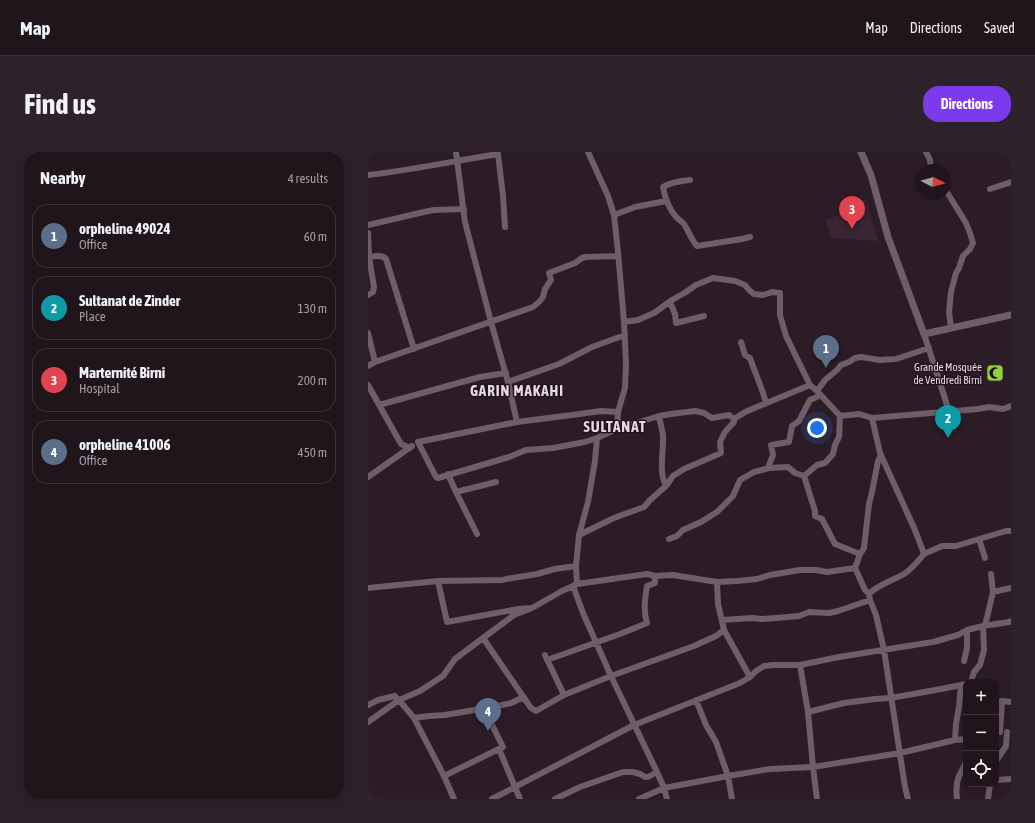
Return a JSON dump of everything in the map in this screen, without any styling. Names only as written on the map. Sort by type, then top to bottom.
[{"type":"street","points":[[456,152],[465,222],[506,373],[517,422]]},
{"type":"street","points":[[588,152],[608,196],[614,216],[624,322],[626,364],[624,388],[618,412],[617,429]]},
{"type":"street","points":[[860,152],[870,175],[888,237],[929,348],[948,411]]},
{"type":"street","points":[[926,152],[930,164]]},
{"type":"street","points":[[368,175],[399,172],[498,154],[505,227]]},
{"type":"street","points":[[690,180],[680,181],[663,187],[666,201],[671,210],[683,223],[696,246],[750,237]]},
{"type":"street","points":[[990,189],[1011,182]]},
{"type":"street","points":[[951,199],[966,223],[973,243],[970,249],[963,256],[960,268],[956,273],[951,292],[949,312],[951,328]]},
{"type":"street","points":[[614,216],[635,207],[666,201]]},
{"type":"street","points":[[368,225],[434,210],[464,209]]},
{"type":"street","points":[[368,233],[369,257],[374,287],[373,292],[368,295]]},
{"type":"street","points":[[369,257],[380,256],[386,258],[414,349]]},
{"type":"street","points":[[368,366],[375,362],[533,307],[543,297],[545,289],[551,280],[549,273],[575,263],[582,258],[618,256]]},
{"type":"street","points":[[624,322],[638,320],[654,313],[696,285],[713,278],[735,281],[745,285],[754,294],[763,295],[772,292],[780,293],[780,315],[786,336],[810,385],[840,416],[839,437],[833,454],[825,463],[817,465],[804,476]]},
{"type":"street","points":[[670,302],[676,323],[704,316]]},
{"type":"street","points":[[924,334],[1011,315]]},
{"type":"street","points":[[368,333],[375,362]]},
{"type":"street","points":[[508,382],[559,364],[592,347],[625,335]]},
{"type":"street","points":[[742,342],[745,355],[750,358],[766,402]]},
{"type":"street","points":[[769,468],[768,465],[772,455],[772,445],[789,442],[792,426],[799,421],[810,400],[819,393],[825,380],[837,370],[840,365],[855,358],[861,357],[880,360],[896,359],[929,348]]},
{"type":"street","points":[[380,405],[480,377],[506,373]]},
{"type":"street","points":[[579,535],[614,518],[644,507],[666,486],[674,476],[684,469],[721,453],[720,442],[725,432],[734,422],[734,419],[766,402],[810,385]]},
{"type":"street","points":[[368,386],[401,444],[410,448]]},
{"type":"street","points":[[840,416],[859,414],[872,418],[978,409],[989,406],[1003,409],[1011,406]]},
{"type":"street","points":[[368,477],[418,442],[517,422],[601,411],[618,412]]},
{"type":"street","points":[[418,442],[436,477],[438,478],[509,458],[526,450],[553,448],[585,442],[617,429],[658,416],[695,411],[704,413],[712,418],[729,415],[734,419]]},
{"type":"street","points":[[658,416],[663,435],[662,471],[663,481],[666,486]]},
{"type":"street","points":[[872,418],[881,455],[915,530],[924,554]]},
{"type":"street","points":[[597,438],[592,481],[579,535],[575,585],[583,613],[657,772],[667,799]]},
{"type":"street","points":[[881,455],[878,461],[869,504],[864,548],[855,568],[865,590],[870,597],[876,615],[884,650],[908,799]]},
{"type":"street","points":[[669,539],[677,536],[683,530],[701,522],[717,512],[733,496],[740,480],[754,472],[769,468],[788,467],[795,473],[804,476]]},
{"type":"street","points":[[448,474],[477,534]]},
{"type":"street","points":[[804,476],[815,511],[815,516],[822,519],[835,544],[860,554]]},
{"type":"street","points":[[456,492],[496,482]]},
{"type":"street","points":[[722,620],[776,618],[799,616],[809,612],[829,613],[838,611],[870,597],[875,588],[905,574],[924,554],[942,546],[956,546],[1006,531],[1011,531]]},
{"type":"street","points":[[979,539],[986,558]]},
{"type":"street","points":[[368,588],[438,581],[503,580],[576,566]]},
{"type":"street","points":[[368,722],[399,700],[420,691],[443,676],[455,659],[514,615],[532,608],[575,585],[647,574],[655,576],[673,575],[717,582],[757,579],[770,575],[800,570],[827,572],[855,568]]},
{"type":"street","points":[[972,679],[974,672],[980,665],[984,650],[984,626],[993,592],[991,574]]},
{"type":"street","points":[[564,695],[546,657],[620,634],[647,623],[645,602],[647,586],[654,583],[655,576]]},
{"type":"street","points":[[438,581],[447,622],[518,609],[532,608]]},
{"type":"street","points":[[717,582],[718,604],[724,630],[750,677]]},
{"type":"street","points":[[993,592],[1011,588]]},
{"type":"street","points":[[492,799],[634,725],[740,683],[764,666],[800,665],[839,657],[933,642],[958,635],[967,630],[1011,621]]},
{"type":"street","points":[[483,638],[531,708],[536,711],[564,695],[611,676],[694,646],[716,636],[724,630]]},
{"type":"street","points":[[964,661],[967,648],[967,630]]},
{"type":"street","points":[[800,665],[808,712],[817,799]]},
{"type":"street","points":[[808,712],[844,703],[891,698],[963,684]]},
{"type":"street","points":[[368,706],[378,700],[395,696],[399,700],[414,718],[444,776],[454,799]]},
{"type":"street","points":[[414,718],[488,708],[511,703],[524,697]]},
{"type":"street","points":[[696,700],[706,725],[716,742],[728,776],[732,799]]},
{"type":"street","points":[[999,756],[1006,746],[999,702],[1011,702]]},
{"type":"street","points":[[955,740],[956,724],[963,707]]},
{"type":"street","points":[[444,776],[503,747],[494,727],[488,708]]},
{"type":"street","points":[[639,799],[664,788],[728,776],[770,769],[813,767],[900,753],[963,739]]},
{"type":"street","points":[[499,749],[520,799]]},
{"type":"street","points":[[957,799],[956,787],[959,776],[963,771]]},
{"type":"street","points":[[555,799],[580,787],[623,772],[633,772],[644,777],[648,777],[657,772]]},
{"type":"street","points":[[999,780],[1011,779]]},
{"type":"street","points":[[988,799],[990,787]]},
{"type":"shaded area","points":[[866,199],[878,241],[831,238],[826,220],[847,211],[845,206]]},
{"type":"place","name":"Marternité Birni","points":[[852,229]]},
{"type":"place","name":"orpheline 49024","points":[[826,368]]},
{"type":"place","name":"Grande Mosquée de Vendredi Birni","points":[[995,373]]},
{"type":"place","name":"Sultanat de Zinder","points":[[948,438]]},
{"type":"place","name":"orpheline 41006","points":[[488,731]]},
{"type":"district","name":"GARIN MAKAHI","points":[[517,390]]},
{"type":"district","name":"SULTANAT","points":[[615,426]]}]
